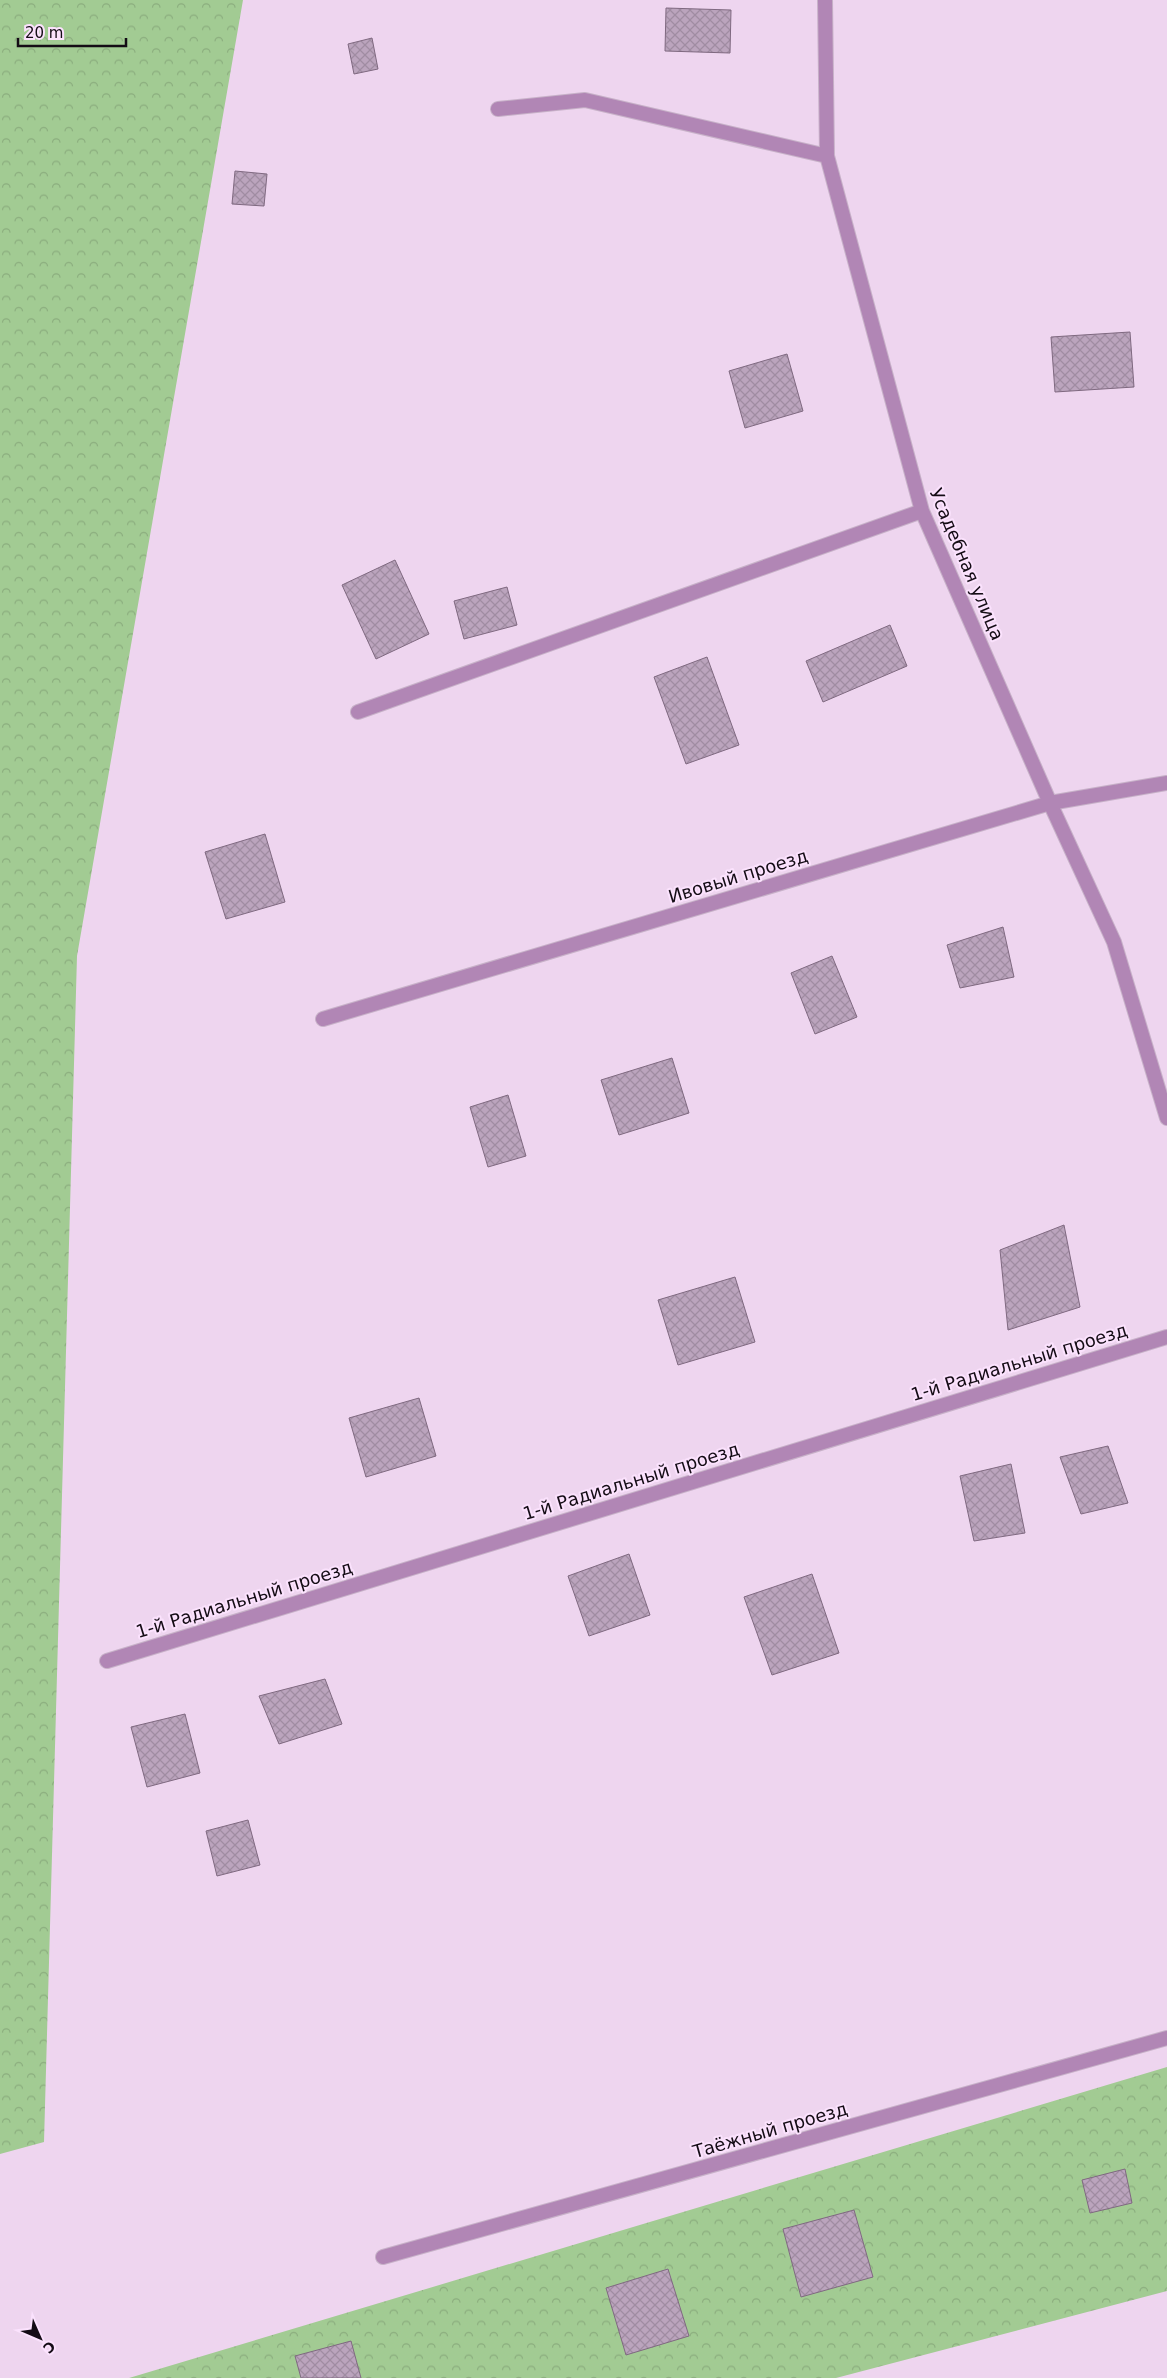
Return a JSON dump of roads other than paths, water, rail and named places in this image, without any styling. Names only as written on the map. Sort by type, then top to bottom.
[{"type":"street","name":"Усадебная улица","points":[[825,0],[827,156],[922,511],[1050,803],[1114,942],[1167,1118]]},
{"type":"street","points":[[498,109],[584,100],[827,156]]},
{"type":"street","points":[[358,712],[922,511]]},
{"type":"street","name":"Ивовый проезд","points":[[323,1019],[1050,803],[1167,783]]},
{"type":"street","name":"1-й Радиальный проезд","points":[[107,1660],[1167,1337]]},
{"type":"street","name":"Таёжный проезд","points":[[383,2257],[1167,2038]]}]
